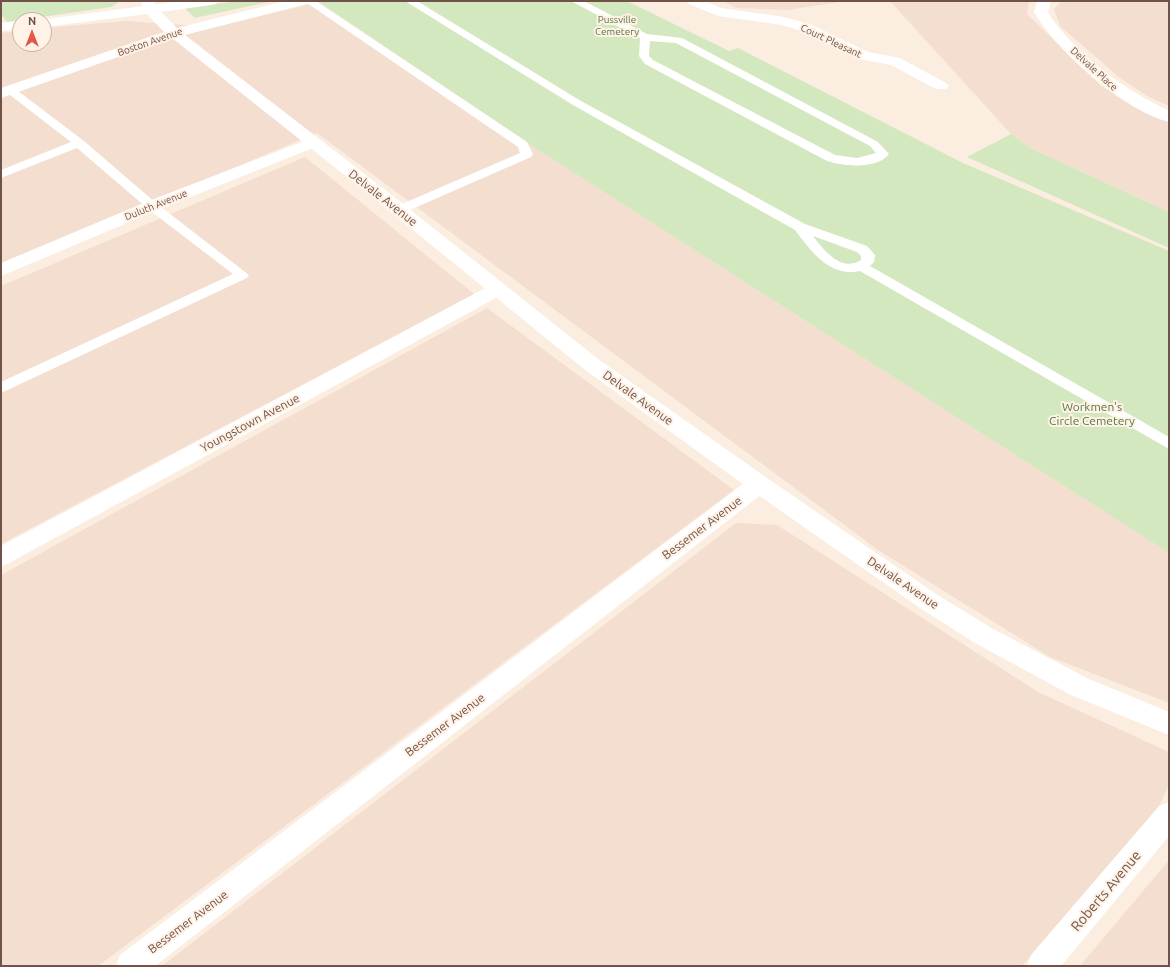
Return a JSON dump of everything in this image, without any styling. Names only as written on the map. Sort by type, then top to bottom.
[{"type":"street","points":[[52,22],[149,4],[211,1]]},
{"type":"street","name":"Boston Avenue","points":[[6,91],[174,33],[301,1]]},
{"type":"street","name":"Court Pleasant","points":[[694,1],[718,12],[784,21],[807,28],[864,56],[895,61],[941,86]]},
{"type":"street","name":"Delvale Place","points":[[1044,1],[1041,12],[1050,26],[1095,72],[1123,94],[1169,116]]},
{"type":"street","name":"Delvale Avenue","points":[[149,4],[174,33],[234,79],[312,143],[399,210],[591,364],[759,484],[928,601],[984,636],[1080,687],[1169,724]]},
{"type":"street","points":[[2,26],[12,25]]},
{"type":"street","name":"Duluth Avenue","points":[[1,270],[152,206],[312,143]]},
{"type":"street","name":"Youngstown Avenue","points":[[1,557],[498,289]]},
{"type":"street","name":"Bessemer Avenue","points":[[131,966],[759,484]]},
{"type":"street","name":"Roberts Avenue","points":[[1042,966],[1169,815]]},
{"type":"lane","points":[[309,1],[523,144],[527,154],[399,210]]},
{"type":"lane","points":[[410,1],[577,103],[800,227],[862,249],[868,255],[867,262],[862,267],[852,269],[842,268],[815,250],[800,227]]},
{"type":"lane","points":[[576,1],[645,37],[678,40],[874,144],[883,154],[873,160],[855,162],[841,162],[831,158],[649,62],[644,56],[645,37]]},
{"type":"lane","points":[[1,388],[242,275],[152,206],[80,143],[6,91]]},
{"type":"lane","points":[[1,174],[80,143]]},
{"type":"lane","points":[[862,267],[1169,444]]},
{"type":"shaded area","points":[[723,1],[845,1],[788,10],[736,8]]},
{"type":"shaded area","points":[[890,1],[1029,1],[1027,14],[1100,85],[1136,108],[1169,122],[1169,212],[1030,148],[1011,134]]},
{"type":"shaded area","points":[[1062,1],[1169,1],[1169,106],[1147,96],[1120,78],[1060,26],[1054,9]]},
{"type":"shaded area","points":[[319,2],[535,148],[1169,553],[1169,703],[1050,657],[878,550],[317,133],[1,265],[1,33],[12,32],[12,52],[52,52],[52,27],[125,21],[215,27]]},
{"type":"shaded area","points":[[305,157],[474,294],[1,544],[1,286]]},
{"type":"shaded area","points":[[487,308],[734,490],[98,966],[1,966],[1,575]]},
{"type":"shaded area","points":[[736,523],[777,525],[1038,692],[1169,752],[1169,785],[1157,810],[1022,966],[162,966]]},
{"type":"shaded area","points":[[1169,860],[1169,966],[1080,966]]},
{"type":"green space","points":[[1,1],[121,1],[111,7],[52,16],[52,12],[12,12],[12,21],[7,22],[1,14]]},
{"type":"green space","points":[[237,1],[273,1],[195,18],[185,8]]},
{"type":"green space","name":"Workmen's Circle Cemetery","points":[[627,1],[729,51],[738,48],[963,163],[1169,251],[1169,553],[535,148],[319,2]]},
{"type":"green space","points":[[1011,134],[1030,148],[1169,212],[1169,248],[967,157]]},
{"type":"park label","name":"Pussville Cemetery","points":[[617,26]]}]
